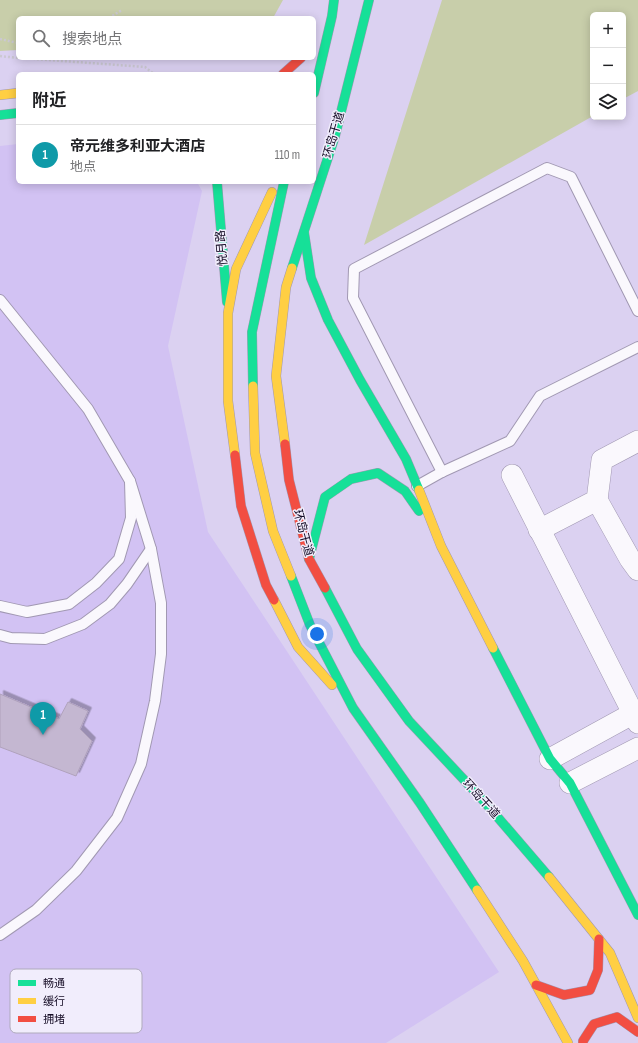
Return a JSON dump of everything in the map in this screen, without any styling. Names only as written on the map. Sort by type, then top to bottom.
[{"type":"main road","points":[[316,84],[332,16],[334,0]]},
{"type":"main road","name":"环岛干道","points":[[369,0],[335,136],[286,287],[276,376],[289,480],[309,559],[357,649],[409,721],[482,799],[541,867],[610,953],[638,1018]]},
{"type":"main road","points":[[318,36],[332,16]]},
{"type":"main road","points":[[285,72],[299,60]]},
{"type":"main road","points":[[0,95],[16,93]]},
{"type":"main road","points":[[0,115],[16,113]]},
{"type":"main road","name":"悦月路","points":[[218,184],[228,313]]},
{"type":"main road","points":[[276,184],[236,270],[228,313],[228,401],[241,506],[266,585],[298,647],[353,708]]},
{"type":"main road","name":"环岛干道","points":[[284,184],[252,332],[255,453],[273,531],[310,625],[353,708],[420,803],[523,962],[568,1043]]},
{"type":"main road","points":[[304,232],[311,278],[328,320],[360,380],[406,459],[441,546],[550,759],[570,783],[638,915]]},
{"type":"main road","points":[[309,559],[325,497],[351,480],[378,473],[406,491],[441,546]]},
{"type":"main road","points":[[536,985],[564,995],[590,990],[598,970],[599,938]]},
{"type":"main road","points":[[583,1043],[594,1024],[617,1018],[638,1032]]},
{"type":"street","points":[[638,441],[602,460],[596,500],[630,560],[638,570]]},
{"type":"street","points":[[512,475],[635,719],[550,759]]},
{"type":"street","points":[[539,530],[596,500]]},
{"type":"street","points":[[570,783],[638,748]]},
{"type":"lane","points":[[442,472],[353,298],[354,269],[547,168],[571,177],[638,311]]},
{"type":"lane","points":[[0,300],[88,409],[130,481],[151,549],[161,603],[161,654],[155,701],[141,764],[117,818],[76,871],[36,910],[0,935]]},
{"type":"lane","points":[[417,486],[442,472],[510,441],[540,396],[638,347]]},
{"type":"lane","points":[[0,606],[27,612],[69,604],[96,583],[119,559],[132,518],[130,481]]},
{"type":"lane","points":[[0,634],[11,638],[45,638],[83,624],[110,604],[127,584],[151,549]]},
{"type":"path","points":[[112,16],[122,10]]},
{"type":"path","points":[[0,39],[16,43]]},
{"type":"path","points":[[0,56],[16,58]]},
{"type":"path","points":[[44,60],[145,68],[151,72]]},
{"type":"shaded area","points":[[16,144],[16,184],[198,184],[202,191],[168,346],[208,532],[499,972],[386,1043],[0,1043],[0,146]]},
{"type":"green space","points":[[0,0],[283,0],[274,16],[16,16],[16,50],[0,51]]},
{"type":"green space","points":[[442,0],[638,0],[638,91],[626,97],[626,12],[590,12],[590,118],[364,245]]},
{"type":"building","points":[[0,694],[59,719],[68,702],[88,711],[80,729],[92,741],[76,776],[0,747]]},
{"type":"traffic: fast","points":[[316,84],[332,16],[334,0]]},
{"type":"traffic: fast","points":[[292,268],[335,136],[369,0]]},
{"type":"traffic: fast","points":[[0,115],[16,113]]},
{"type":"traffic: fast","points":[[217,184],[227,302]]},
{"type":"traffic: fast","points":[[253,386],[252,332],[284,184]]},
{"type":"traffic: fast","points":[[304,232],[311,278],[328,320],[360,380],[406,459],[419,490]]},
{"type":"traffic: fast","points":[[309,559],[325,497],[351,479],[378,473],[405,491],[419,511]]},
{"type":"traffic: fast","points":[[291,576],[310,625],[353,708],[420,803],[477,890]]},
{"type":"traffic: fast","points":[[325,588],[357,649],[409,721],[482,799],[549,877]]},
{"type":"traffic: fast","points":[[493,648],[550,759],[570,783],[638,915]]},
{"type":"traffic: slow","points":[[0,95],[16,93]]},
{"type":"traffic: slow","points":[[235,455],[228,401],[228,313],[236,269],[272,192]]},
{"type":"traffic: slow","points":[[285,444],[276,376],[286,287],[292,268]]},
{"type":"traffic: slow","points":[[253,386],[255,453],[273,531],[291,576]]},
{"type":"traffic: slow","points":[[419,490],[441,546],[493,648]]},
{"type":"traffic: slow","points":[[274,600],[298,647],[332,685]]},
{"type":"traffic: slow","points":[[549,877],[610,953],[638,1018]]},
{"type":"traffic: slow","points":[[477,890],[523,961],[568,1043]]},
{"type":"traffic: jam","points":[[285,72],[299,60]]},
{"type":"traffic: jam","points":[[285,444],[289,480],[309,559],[325,588]]},
{"type":"traffic: jam","points":[[235,455],[241,506],[266,585],[274,600]]},
{"type":"traffic: jam","points":[[536,985],[564,995],[590,990],[598,970],[599,939]]},
{"type":"traffic: jam","points":[[583,1043],[594,1024],[617,1017],[638,1032]]},
{"type":"place","name":"帝元维多利亚大酒店","points":[[43,735]]}]
